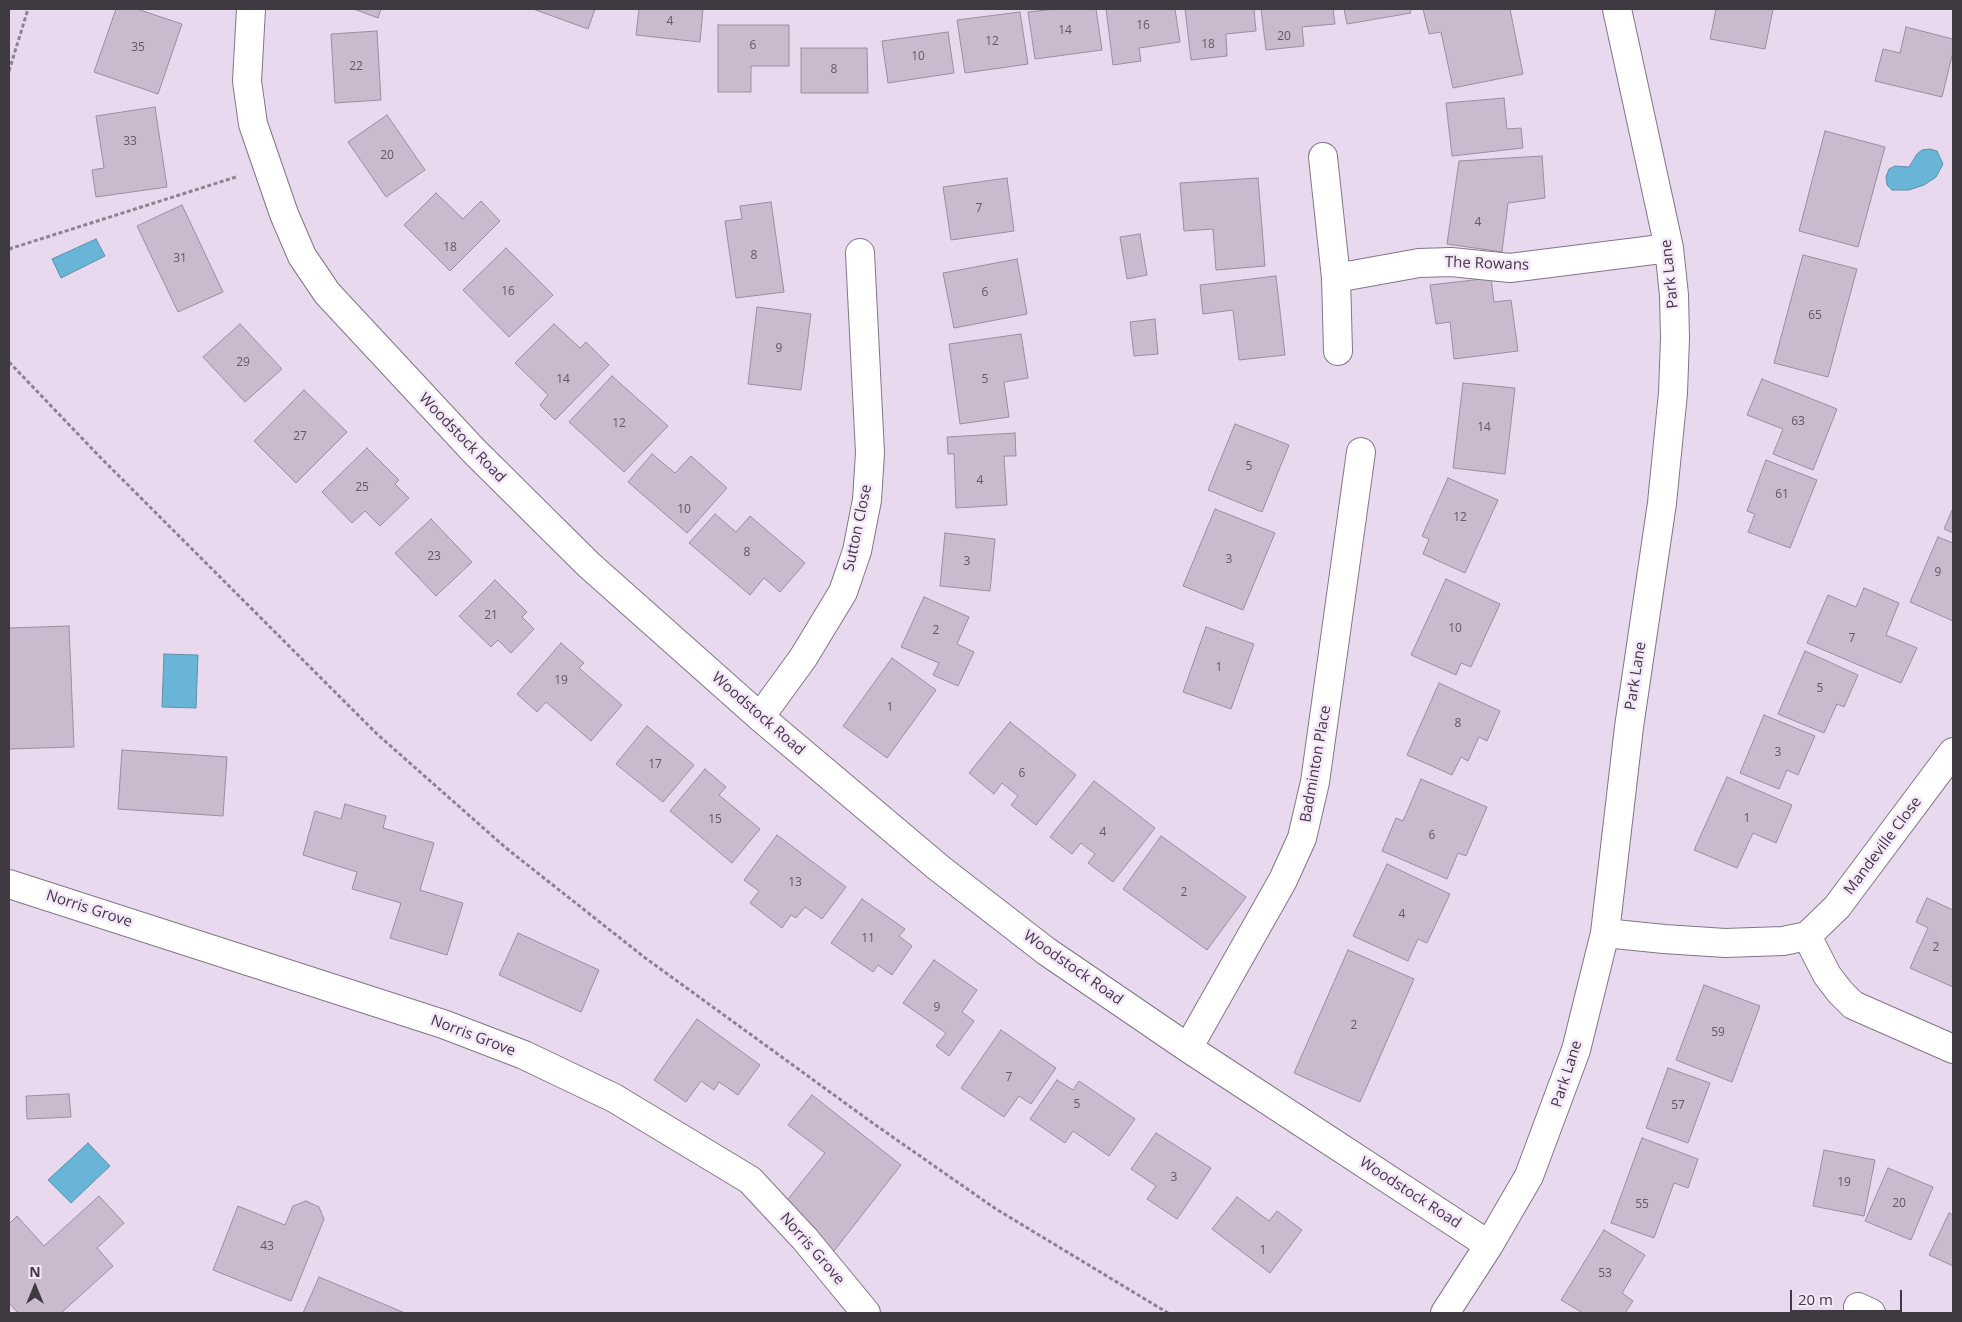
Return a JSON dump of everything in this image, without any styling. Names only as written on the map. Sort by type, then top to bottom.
[{"type":"street","name":"Woodstock Road","points":[[251,9],[247,81],[252,124],[302,256],[327,293],[388,361],[474,451],[589,565],[760,717],[939,868],[1039,946],[1188,1048],[1489,1245]]},
{"type":"street","name":"Park Lane","points":[[1444,1313],[1489,1245],[1529,1176],[1576,1050],[1605,932],[1618,814],[1668,449],[1675,338],[1674,295],[1669,248],[1617,9]]},
{"type":"street","points":[[1323,157],[1336,278],[1338,351]]},
{"type":"street","name":"The Rowans","points":[[1336,278],[1419,263],[1451,262],[1510,268],[1669,248]]},
{"type":"street","name":"Sutton Close","points":[[760,717],[804,658],[843,592],[856,551],[867,500],[870,453],[860,253]]},
{"type":"street","name":"Badminton Place","points":[[1188,1048],[1283,880],[1302,838],[1315,782],[1361,452]]},
{"type":"street","name":"Mandeville Close","points":[[1807,936],[1837,907],[1953,752]]},
{"type":"street","name":"Norris Grove","points":[[9,884],[443,1024],[524,1055],[614,1098],[750,1180],[805,1239],[866,1313]]},
{"type":"street","points":[[1605,932],[1664,940],[1725,943],[1783,941],[1807,936],[1827,975],[1853,1005],[1953,1049]]},
{"type":"path","points":[[9,71],[28,9]]},
{"type":"path","points":[[9,249],[267,167]]},
{"type":"path","points":[[9,362],[106,463],[377,734],[506,848],[644,957],[874,1124],[996,1209],[1168,1313]]},
{"type":"water","points":[[1930,149],[1937,151],[1943,164],[1936,177],[1924,185],[1909,190],[1892,190],[1887,185],[1886,177],[1889,169],[1895,166],[1909,167],[1917,154],[1922,150]]},
{"type":"water","points":[[96,239],[105,256],[61,278],[52,259]]},
{"type":"water","points":[[164,654],[198,655],[196,708],[162,707]]},
{"type":"water","points":[[88,1143],[110,1166],[71,1203],[48,1180]]},
{"type":"building","points":[[116,9],[137,9],[182,24],[158,94],[94,72]]},
{"type":"building","points":[[354,9],[381,9],[378,18]]},
{"type":"building","points":[[533,9],[595,9],[588,29]]},
{"type":"building","points":[[639,9],[703,9],[700,42],[636,35]]},
{"type":"building","points":[[1055,9],[1096,9],[1102,50],[1035,59],[1028,12]]},
{"type":"building","points":[[1106,9],[1175,9],[1180,42],[1139,48],[1141,61],[1113,65]]},
{"type":"building","points":[[1185,9],[1254,9],[1256,31],[1226,34],[1227,56],[1191,60]]},
{"type":"building","points":[[1261,9],[1333,9],[1335,24],[1302,27],[1304,46],[1266,50]]},
{"type":"building","points":[[1344,9],[1410,9],[1411,13],[1347,24]]},
{"type":"building","points":[[1423,9],[1510,9],[1523,74],[1453,88],[1441,32],[1429,34]]},
{"type":"building","points":[[1716,9],[1773,9],[1765,49],[1710,39]]},
{"type":"building","points":[[1020,12],[1028,64],[965,73],[957,20]]},
{"type":"building","points":[[718,25],[789,25],[789,66],[751,66],[751,92],[718,92]]},
{"type":"building","points":[[1906,27],[1953,39],[1953,52],[1942,97],[1875,81],[1883,49],[1900,53]]},
{"type":"building","points":[[377,31],[381,100],[335,103],[331,34]]},
{"type":"building","points":[[948,32],[954,73],[888,83],[882,41]]},
{"type":"building","points":[[801,48],[867,48],[868,93],[801,93]]},
{"type":"building","points":[[1504,98],[1507,129],[1521,128],[1523,148],[1452,156],[1446,103]]},
{"type":"building","points":[[155,107],[167,187],[96,197],[92,170],[104,168],[96,116]]},
{"type":"building","points":[[387,115],[425,170],[386,197],[348,142]]},
{"type":"building","points":[[1825,131],[1885,147],[1858,247],[1799,231]]},
{"type":"building","points":[[1542,156],[1545,198],[1508,203],[1502,252],[1447,244],[1459,161]]},
{"type":"building","points":[[1007,178],[1014,231],[951,240],[943,187]]},
{"type":"building","points":[[1258,178],[1265,266],[1216,270],[1213,229],[1184,231],[1180,183]]},
{"type":"building","points":[[436,193],[463,219],[481,201],[500,221],[450,271],[404,225]]},
{"type":"building","points":[[771,202],[784,292],[736,298],[725,221],[742,219],[740,206]]},
{"type":"building","points":[[182,205],[223,292],[178,312],[137,226]]},
{"type":"building","points":[[1140,234],[1147,275],[1127,279],[1120,237]]},
{"type":"building","points":[[506,248],[553,295],[509,337],[463,290]]},
{"type":"building","points":[[1803,255],[1857,269],[1828,377],[1774,363]]},
{"type":"building","points":[[1017,259],[1027,314],[954,328],[943,273]]},
{"type":"building","points":[[1276,276],[1285,355],[1239,360],[1233,310],[1203,314],[1200,285]]},
{"type":"building","points":[[1491,278],[1494,302],[1511,300],[1518,351],[1454,359],[1450,322],[1436,324],[1430,285]]},
{"type":"building","points":[[757,307],[811,314],[801,390],[748,384]]},
{"type":"building","points":[[1155,319],[1158,354],[1134,356],[1130,322]]},
{"type":"building","points":[[240,324],[282,369],[245,402],[203,357]]},
{"type":"building","points":[[554,324],[580,348],[586,342],[609,365],[555,420],[540,405],[548,395],[515,363]]},
{"type":"building","points":[[1021,334],[1028,378],[1004,382],[1009,417],[960,424],[949,344]]},
{"type":"building","points":[[612,376],[668,426],[624,472],[569,422]]},
{"type":"building","points":[[1762,379],[1837,409],[1813,470],[1773,454],[1783,429],[1747,415]]},
{"type":"building","points":[[1463,383],[1515,388],[1505,474],[1453,468]]},
{"type":"building","points":[[304,390],[347,432],[296,483],[254,441]]},
{"type":"building","points":[[1235,424],[1289,445],[1262,512],[1208,490]]},
{"type":"building","points":[[1015,433],[1016,456],[1004,456],[1007,505],[956,508],[954,454],[948,454],[947,437]]},
{"type":"building","points":[[367,448],[399,480],[395,484],[409,498],[380,526],[365,511],[352,523],[322,492]]},
{"type":"building","points":[[652,454],[675,473],[691,456],[727,488],[687,533],[628,482]]},
{"type":"building","points":[[1766,460],[1817,480],[1790,548],[1748,532],[1755,514],[1747,511]]},
{"type":"building","points":[[1448,478],[1498,500],[1465,573],[1423,554],[1429,539],[1422,536]]},
{"type":"building","points":[[1953,508],[1953,533],[1944,529]]},
{"type":"building","points":[[1215,509],[1275,533],[1243,610],[1183,586]]},
{"type":"building","points":[[715,514],[736,532],[750,516],[805,563],[780,592],[764,578],[750,595],[689,543]]},
{"type":"building","points":[[431,519],[472,562],[436,596],[395,553]]},
{"type":"building","points":[[945,533],[995,539],[990,591],[940,586]]},
{"type":"building","points":[[1938,537],[1953,543],[1953,621],[1910,602]]},
{"type":"building","points":[[1446,579],[1500,604],[1471,667],[1461,663],[1456,675],[1411,655]]},
{"type":"building","points":[[495,580],[527,612],[522,617],[534,629],[511,653],[498,640],[491,647],[459,616]]},
{"type":"building","points":[[1864,588],[1899,603],[1886,635],[1917,648],[1901,683],[1807,643],[1828,595],[1856,607]]},
{"type":"building","points":[[924,597],[969,617],[957,644],[974,652],[958,686],[933,675],[939,663],[901,647]]},
{"type":"building","points":[[69,626],[74,747],[9,749],[9,628]]},
{"type":"building","points":[[1206,627],[1254,644],[1231,709],[1183,692]]},
{"type":"building","points":[[561,643],[584,663],[579,668],[622,705],[591,741],[546,702],[537,712],[517,694]]},
{"type":"building","points":[[1805,651],[1858,675],[1844,707],[1837,704],[1824,733],[1778,714]]},
{"type":"building","points":[[892,658],[936,690],[887,758],[843,726]]},
{"type":"building","points":[[1439,683],[1500,711],[1487,741],[1479,737],[1468,761],[1461,757],[1452,775],[1407,755]]},
{"type":"building","points":[[1764,715],[1815,736],[1798,775],[1787,770],[1779,789],[1740,773]]},
{"type":"building","points":[[1010,722],[1076,775],[1036,825],[1011,805],[1018,796],[1002,783],[994,794],[969,773]]},
{"type":"building","points":[[647,726],[694,765],[663,802],[616,764]]},
{"type":"building","points":[[122,750],[227,757],[223,816],[118,809]]},
{"type":"building","points":[[705,769],[726,787],[719,795],[760,829],[732,863],[670,811]]},
{"type":"building","points":[[1727,777],[1792,805],[1776,843],[1753,833],[1737,868],[1694,850]]},
{"type":"building","points":[[1421,779],[1487,807],[1466,856],[1458,853],[1447,879],[1382,851],[1396,818],[1403,821]]},
{"type":"building","points":[[1094,781],[1155,828],[1113,882],[1088,863],[1095,854],[1081,843],[1072,854],[1050,837]]},
{"type":"building","points":[[345,804],[386,816],[383,828],[434,843],[420,890],[463,903],[447,955],[390,938],[401,903],[352,889],[357,872],[303,855],[315,811],[341,819]]},
{"type":"building","points":[[777,835],[846,887],[822,919],[805,907],[796,918],[791,915],[782,928],[750,903],[759,891],[744,880]]},
{"type":"building","points":[[1161,836],[1246,897],[1207,950],[1123,889]]},
{"type":"building","points":[[1387,864],[1450,894],[1427,943],[1418,939],[1408,961],[1353,936]]},
{"type":"building","points":[[1927,898],[1953,910],[1953,987],[1910,968],[1928,928],[1916,922]]},
{"type":"building","points":[[862,899],[905,929],[899,936],[912,946],[892,975],[878,965],[873,972],[831,943]]},
{"type":"building","points":[[518,933],[599,970],[581,1012],[499,975]]},
{"type":"building","points":[[1348,950],[1414,979],[1360,1102],[1294,1073]]},
{"type":"building","points":[[934,960],[977,990],[962,1012],[974,1021],[949,1056],[936,1046],[946,1033],[903,1003]]},
{"type":"building","points":[[1704,985],[1760,1006],[1732,1082],[1676,1060]]},
{"type":"building","points":[[697,1019],[760,1065],[738,1095],[719,1082],[714,1090],[701,1081],[686,1102],[654,1080]]},
{"type":"building","points":[[1001,1030],[1056,1068],[1031,1104],[1019,1096],[1004,1117],[961,1088]]},
{"type":"building","points":[[1668,1068],[1710,1083],[1688,1143],[1646,1128]]},
{"type":"building","points":[[1057,1080],[1073,1090],[1079,1081],[1135,1119],[1109,1156],[1073,1131],[1065,1143],[1030,1119]]},
{"type":"building","points":[[69,1094],[71,1117],[27,1119],[26,1096]]},
{"type":"building","points":[[812,1095],[901,1165],[834,1251],[780,1209],[825,1153],[788,1125]]},
{"type":"building","points":[[1156,1133],[1211,1168],[1177,1219],[1147,1199],[1156,1186],[1131,1169]]},
{"type":"building","points":[[1642,1138],[1698,1159],[1688,1188],[1674,1183],[1654,1238],[1611,1223]]},
{"type":"building","points":[[1824,1150],[1875,1160],[1864,1216],[1813,1206]]},
{"type":"building","points":[[1888,1168],[1933,1187],[1911,1240],[1865,1221]]},
{"type":"building","points":[[99,1196],[124,1223],[97,1248],[113,1266],[61,1313],[18,1313],[9,1303],[9,1224],[17,1216],[44,1246]]},
{"type":"building","points":[[1237,1197],[1269,1221],[1277,1211],[1302,1230],[1270,1273],[1212,1229]]},
{"type":"building","points":[[306,1201],[319,1207],[324,1219],[291,1301],[213,1270],[238,1206],[285,1225],[293,1206]]},
{"type":"building","points":[[1949,1213],[1953,1215],[1953,1266],[1929,1255]]},
{"type":"building","points":[[1604,1230],[1645,1255],[1622,1293],[1633,1301],[1625,1313],[1583,1313],[1561,1300]]},
{"type":"building","points":[[319,1277],[405,1313],[303,1313]]}]
